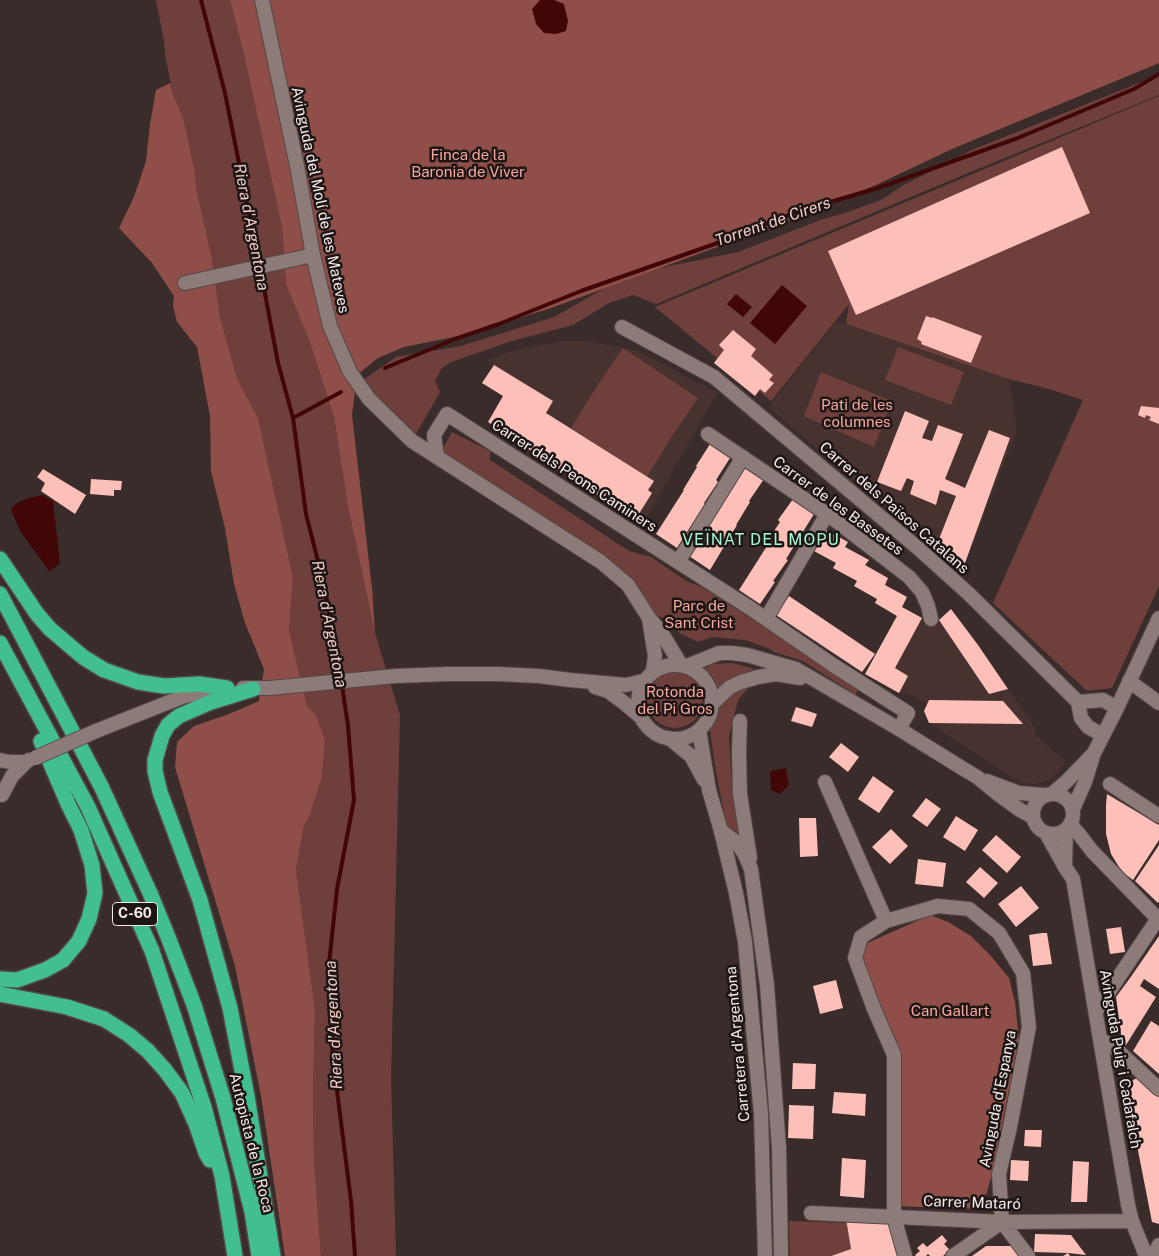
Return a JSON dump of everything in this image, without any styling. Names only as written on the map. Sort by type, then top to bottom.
[{"type":"highway","points":[[0,559],[37,614],[50,629],[83,657],[104,670],[138,682],[164,686],[199,684],[227,688]]},
{"type":"highway","name":"Autopista de la Roca","points":[[0,594],[101,786],[168,937],[206,1040],[223,1098],[252,1212],[259,1256]]},
{"type":"highway","name":"C-60","points":[[0,643],[88,807],[152,951],[204,1107],[222,1176],[235,1256]]},
{"type":"highway","points":[[0,979],[17,980],[45,970],[63,960],[78,941],[89,919],[95,893],[92,865],[81,830],[22,703],[12,668]]},
{"type":"highway","points":[[253,689],[211,702],[179,716],[168,725],[162,736],[155,760],[155,771],[157,782],[200,900],[230,1008],[247,1096],[273,1256]]},
{"type":"highway","points":[[0,994],[67,1007],[104,1019],[129,1035],[160,1064],[182,1093],[206,1153],[222,1176]]},
{"type":"street","name":"Avinguda del Molí de les Mateves","points":[[262,0],[330,326],[350,372],[369,399],[412,441],[601,562],[628,585],[684,666]]},
{"type":"street","points":[[185,283],[314,255]]},
{"type":"street","name":"Carrer dels Països Catalans","points":[[622,327],[714,377],[919,549],[969,594],[1078,702],[1081,718],[1088,727],[1103,735]]},
{"type":"street","name":"Carrer dels Peons Caminers","points":[[437,457],[434,436],[447,414],[766,619],[908,713],[900,729]]},
{"type":"street","name":"Carrer de les Bassetes","points":[[708,434],[826,514],[909,577],[922,592],[931,619]]},
{"type":"street","points":[[678,562],[743,457]]},
{"type":"street","points":[[766,619],[826,514]]},
{"type":"street","points":[[640,717],[638,696],[655,656],[649,618]]},
{"type":"street","points":[[1065,867],[1068,827],[1094,753],[1118,708],[1159,618]]},
{"type":"street","points":[[684,666],[719,653],[732,653],[747,655],[796,669],[900,729],[977,777],[1013,805],[1033,816]]},
{"type":"street","points":[[1,800],[12,776],[30,760],[96,731],[182,698],[227,688],[270,688],[395,676],[448,674],[539,676],[626,685],[648,676],[666,665],[684,666],[699,673],[711,693],[712,704],[708,718],[699,730],[685,737],[668,738],[652,731],[640,717],[608,691],[570,680]]},
{"type":"street","points":[[712,704],[730,687],[758,677],[776,674],[816,681]]},
{"type":"street","points":[[1129,681],[1159,703]]},
{"type":"street","points":[[1078,702],[1103,700],[1118,708]]},
{"type":"street","points":[[740,721],[740,794],[767,985],[779,1148],[781,1256]]},
{"type":"street","points":[[699,730],[709,790]]},
{"type":"street","points":[[668,738],[691,756],[709,790]]},
{"type":"street","points":[[1068,827],[1056,834],[1046,833],[1038,828],[1033,816],[1035,804],[1066,782],[1094,753]]},
{"type":"street","points":[[0,760],[10,762],[30,760]]},
{"type":"street","points":[[0,777],[3,789],[1,800]]},
{"type":"street","points":[[977,777],[1019,793],[1062,795],[1069,801],[1073,809]]},
{"type":"street","points":[[825,782],[886,921]]},
{"type":"street","points":[[1110,784],[1159,816]]},
{"type":"street","name":"Carretera d'Argentona","points":[[709,790],[721,831],[746,942],[762,1114],[765,1256]]},
{"type":"street","points":[[1068,827],[1079,834],[1092,851],[1159,919],[1096,1011]]},
{"type":"street","points":[[721,831],[736,842],[744,853],[751,869]]},
{"type":"street","name":"Avinguda Puig i Cadafalch","points":[[1046,833],[1072,879],[1127,1196],[1132,1221],[1146,1256]]},
{"type":"street","name":"Avinguda d'Espanya","points":[[905,1256],[894,1217],[894,1055],[855,958],[860,936],[886,921],[938,906],[969,909],[999,934],[1023,973],[1029,1026],[999,1174],[1002,1222]]},
{"type":"street","points":[[1100,1040],[1115,1048],[1159,1089]]},
{"type":"street","name":"Carrer Mataró","points":[[811,1213],[1002,1222],[1132,1221]]},
{"type":"street","points":[[953,1256],[1002,1222],[1028,1256]]},
{"type":"street","points":[[1152,1256],[1159,1245]]},
{"type":"shaded area","points":[[540,0],[554,0],[564,4],[568,21],[566,31],[556,34],[544,33],[536,24],[532,9]]},
{"type":"shaded area","points":[[782,285],[807,306],[775,344],[750,323]]},
{"type":"shaded area","points":[[736,294],[752,307],[743,317],[727,304]]},
{"type":"shaded area","points":[[837,321],[1009,379],[1017,430],[962,571],[768,407]]},
{"type":"shaded area","points":[[564,341],[586,341],[638,351],[717,393],[642,525],[488,422],[503,396],[482,383],[494,366],[487,360],[515,350]]},
{"type":"shaded area","points":[[43,495],[53,501],[60,564],[49,571],[20,531],[11,509],[17,503]]},
{"type":"shaded area","points":[[902,607],[924,619],[939,620],[951,609],[1035,728],[1035,734],[1065,762],[1054,776],[1047,781],[1035,784],[1021,783],[929,723],[924,711],[927,704],[910,694],[899,693],[865,674]]},
{"type":"shaded area","points":[[786,768],[789,785],[780,794],[771,790],[770,771]]},
{"type":"green space","points":[[156,0],[230,0],[282,227],[286,284],[310,343],[334,417],[348,507],[375,633],[400,715],[391,1079],[396,1256],[321,1256],[314,1158],[315,1010],[296,870],[304,826],[310,815],[322,777],[325,740],[316,715],[307,706],[289,630],[293,577],[258,418],[237,378],[220,317],[212,259],[196,187],[195,173],[186,130],[173,95]]},
{"type":"green space","name":"Finca de la Baronia de Viver","points":[[230,0],[1159,0],[1159,63],[952,149],[815,211],[551,308],[468,334],[404,347],[378,358],[357,375],[352,415],[372,588],[375,633],[348,507],[334,417],[310,343],[286,284],[282,227]]},
{"type":"green space","points":[[1159,75],[1159,95],[656,304],[633,295],[609,303],[573,325],[515,340],[451,362],[442,368],[435,381],[440,392],[413,439],[360,382],[396,357],[461,346],[554,317],[630,274],[738,252],[823,219],[883,199],[902,186],[972,150]]},
{"type":"green space","points":[[170,83],[186,130],[212,259],[220,317],[237,378],[258,418],[293,577],[289,630],[307,706],[316,715],[325,740],[322,777],[310,815],[304,826],[296,870],[315,1010],[314,1158],[321,1256],[285,1256],[261,1096],[235,966],[175,767],[177,742],[194,726],[259,701],[264,669],[245,623],[234,584],[225,528],[211,471],[210,416],[197,347],[177,322],[173,306],[174,296],[152,263],[119,228],[134,197],[146,161],[156,90]]},
{"type":"green space","points":[[1159,96],[1159,586],[1112,688],[1087,691],[993,603],[1083,400],[1009,379],[846,324],[849,304],[771,401],[759,391],[755,396],[714,363],[717,358],[655,307]]},
{"type":"green space","points":[[898,347],[964,372],[951,405],[885,380]]},
{"type":"green space","points":[[623,348],[698,398],[647,477],[571,428]]},
{"type":"green space","name":"Pati de les columnes","points":[[821,372],[892,401],[874,447],[804,416]]},
{"type":"green space","name":"Parc de Sant Crist","points":[[452,432],[490,451],[490,460],[629,551],[651,557],[688,582],[702,587],[810,656],[858,689],[856,695],[803,661],[745,640],[712,637],[698,642],[681,634],[665,618],[649,614],[630,582],[440,454]]},
{"type":"green space","points":[[732,663],[752,668],[756,672],[717,694],[715,680],[703,670],[712,664]]},
{"type":"green space","name":"Rotonda del Pi Gros","points":[[675,672],[686,674],[695,680],[701,689],[703,700],[701,711],[695,720],[686,726],[675,728],[664,726],[655,720],[649,711],[647,700],[649,689],[655,680],[664,674]]},
{"type":"green space","points":[[753,682],[738,700],[729,736],[731,773],[740,841],[727,829],[710,730],[717,714],[717,707],[730,692]]},
{"type":"green space","name":"Can Gallart","points":[[930,915],[948,922],[971,936],[991,956],[1009,978],[1015,1002],[1019,1040],[992,1174],[982,1209],[894,1206],[900,1056],[855,958],[863,945]]},
{"type":"green space","points":[[846,1219],[851,1249],[829,1256],[790,1256],[789,1221],[846,1223]]},
{"type":"building","points":[[1062,147],[1090,213],[856,315],[828,251]]},
{"type":"building","points":[[926,316],[982,336],[971,363],[921,344],[922,342],[917,339]]},
{"type":"building","points":[[733,330],[756,349],[751,356],[773,375],[769,380],[774,383],[765,393],[760,389],[755,396],[714,363],[724,350],[719,345]]},
{"type":"building","points":[[494,365],[553,401],[546,413],[654,481],[648,490],[652,493],[635,520],[488,422],[503,396],[482,383]]},
{"type":"building","points":[[1141,406],[1159,408],[1159,424],[1149,420],[1151,417],[1146,415],[1145,418],[1138,415]]},
{"type":"building","points":[[905,411],[929,421],[922,438],[932,441],[938,425],[963,434],[945,479],[965,488],[989,430],[1010,438],[965,563],[956,560],[955,565],[938,551],[942,540],[939,539],[956,496],[940,490],[936,505],[910,494],[914,481],[907,478],[901,491],[877,482]]},
{"type":"building","points":[[710,444],[730,458],[716,480],[718,482],[677,548],[656,534]]},
{"type":"building","points":[[744,465],[764,479],[749,501],[710,570],[689,556]]},
{"type":"building","points":[[43,469],[86,495],[75,514],[41,491],[45,483],[37,477]]},
{"type":"building","points":[[91,479],[122,481],[121,490],[114,490],[114,496],[90,494]]},
{"type":"building","points":[[793,499],[814,514],[786,559],[788,560],[773,581],[775,582],[760,604],[739,590],[767,546],[765,545],[780,522],[778,520]]},
{"type":"building","points":[[826,530],[848,542],[845,547],[869,560],[865,565],[888,578],[885,585],[907,597],[902,607],[922,618],[895,668],[908,676],[899,693],[865,674],[897,616],[875,603],[877,599],[854,586],[857,581],[833,568],[836,563],[814,551]]},
{"type":"building","points":[[789,596],[875,654],[862,672],[776,615]]},
{"type":"building","points":[[951,609],[1008,689],[989,694],[939,620]]},
{"type":"building","points":[[929,700],[1003,701],[1023,724],[929,723],[924,711]]},
{"type":"building","points":[[796,707],[817,714],[812,727],[791,721]]},
{"type":"building","points":[[841,743],[859,757],[848,772],[829,757]]},
{"type":"building","points":[[873,776],[894,791],[879,813],[858,799]]},
{"type":"building","points":[[1107,794],[1159,825],[1159,840],[1133,880],[1119,867],[1111,854],[1106,834]]},
{"type":"building","points":[[926,798],[941,809],[927,827],[912,816]]},
{"type":"building","points":[[956,816],[978,830],[965,851],[943,837]]},
{"type":"building","points":[[799,818],[816,818],[818,856],[800,857]]},
{"type":"building","points":[[891,829],[908,846],[890,864],[872,847]]},
{"type":"building","points":[[996,835],[1021,857],[1007,873],[982,850]]},
{"type":"building","points":[[1159,845],[1159,901],[1158,903],[1135,881]]},
{"type":"building","points":[[918,859],[946,863],[943,887],[915,884]]},
{"type":"building","points":[[980,867],[998,883],[984,898],[966,882]]},
{"type":"building","points":[[1021,886],[1039,908],[1016,927],[998,904]]},
{"type":"building","points":[[1121,927],[1125,952],[1110,954],[1106,929]]},
{"type":"building","points":[[1047,933],[1052,964],[1033,966],[1029,935]]},
{"type":"building","points":[[1159,936],[1159,989],[1144,979],[1140,986],[1156,997],[1126,1045],[1122,1041],[1116,997]]},
{"type":"building","points":[[836,980],[843,1008],[820,1014],[813,986]]},
{"type":"building","points":[[1151,1021],[1159,1026],[1159,1074],[1133,1051]]},
{"type":"building","points":[[793,1063],[816,1064],[815,1089],[792,1089]]},
{"type":"building","points":[[1137,1078],[1159,1097],[1159,1224],[1152,1222],[1125,1084]]},
{"type":"building","points":[[834,1092],[866,1094],[865,1116],[832,1113]]},
{"type":"building","points":[[789,1105],[814,1106],[813,1139],[788,1138]]},
{"type":"building","points":[[1025,1130],[1042,1130],[1041,1147],[1024,1146]]},
{"type":"building","points":[[842,1158],[866,1160],[864,1198],[840,1196]]},
{"type":"building","points":[[1011,1160],[1029,1161],[1028,1181],[1010,1180]]},
{"type":"building","points":[[1073,1161],[1089,1162],[1087,1202],[1071,1202]]},
{"type":"building","points":[[846,1219],[890,1221],[899,1256],[831,1256],[851,1249]]},
{"type":"building","points":[[1035,1234],[1071,1235],[1086,1255],[1034,1252]]},
{"type":"building","points":[[942,1235],[947,1241],[944,1244],[950,1250],[943,1256],[915,1255],[920,1251],[917,1248],[923,1243],[927,1247]]},
{"type":"building","points":[[986,1246],[1012,1246],[1019,1256],[972,1256]]},
{"type":"waterway","name":"Riera d'Argentona","points":[[201,0],[225,93],[278,363],[293,418],[306,514],[323,581],[341,678]]},
{"type":"waterway","name":"Torrent de Cirers","points":[[385,368],[581,291],[726,240],[796,212],[878,188],[1018,138],[1134,89],[1159,74]]},
{"type":"waterway","name":"Torrent de Cirers","points":[[293,418],[341,392]]},
{"type":"waterway","name":"Riera d'Argentona","points":[[342,685],[348,726],[354,800],[337,889],[328,973],[333,1059],[351,1201],[355,1256]]},
{"type":"district","name":"VEÏNAT DEL MOPU","points":[[761,540]]}]
